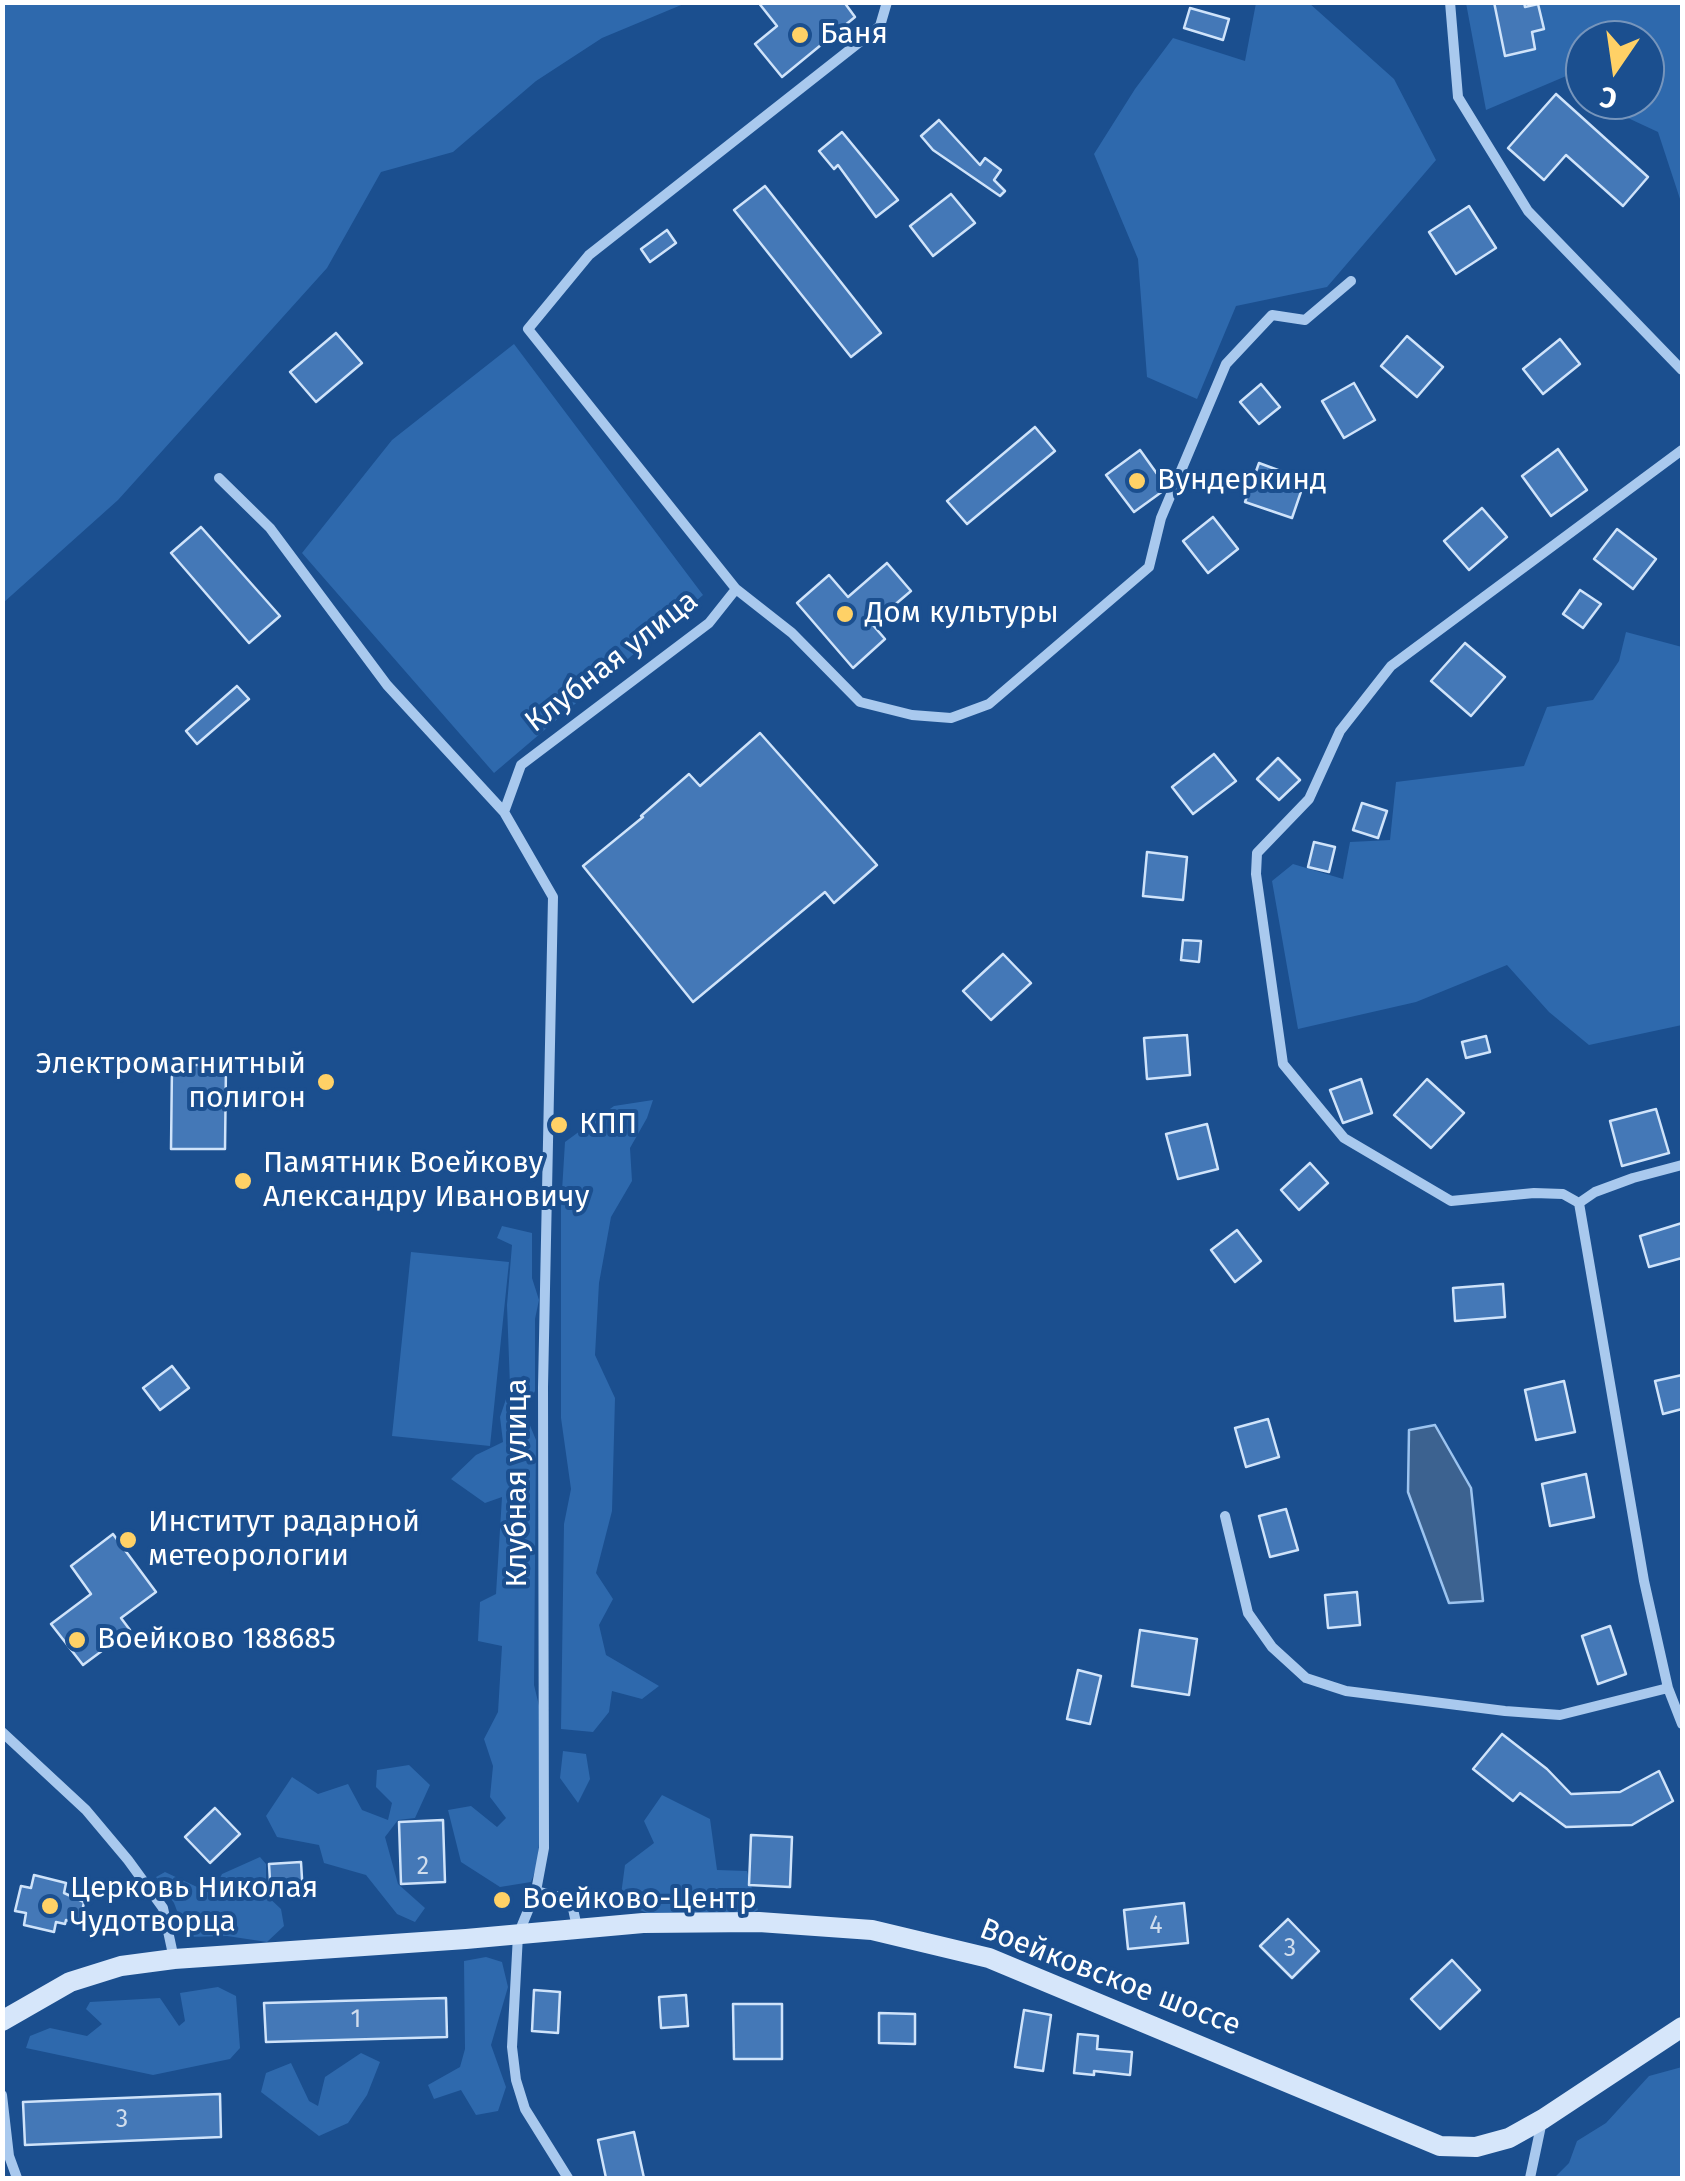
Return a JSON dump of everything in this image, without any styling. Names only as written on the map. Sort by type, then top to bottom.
[{"type":"street","name":"Клубная улица","points":[[568,2178],[525,2109],[512,2047],[518,1935],[536,1891],[544,1848],[543,1387],[552,897],[504,812],[521,764],[709,623],[736,590],[528,328],[589,254],[880,26],[888,2]]},
{"type":"street","points":[[1450,2],[1458,97],[1528,210],[1682,370]]},
{"type":"street","points":[[736,590],[792,633],[860,702],[912,716],[951,718],[988,704],[1149,567],[1160,518],[1226,364],[1272,314],[1305,320],[1351,282]]},
{"type":"street","points":[[1682,450],[1392,666],[1340,731],[1310,799],[1258,853],[1256,874],[1283,1064],[1344,1138],[1452,1202],[1534,1193],[1563,1194],[1578,1203],[1644,1581],[1668,1688],[1682,1724]]},
{"type":"street","points":[[219,478],[270,528],[387,685],[504,812]]},
{"type":"street","points":[[1578,1203],[1633,1178],[1682,1165]]},
{"type":"street","points":[[1225,1516],[1248,1614],[1272,1647],[1306,1678],[1346,1691],[1506,1712],[1560,1715],[1668,1688]]},
{"type":"street","points":[[2,1732],[86,1810],[128,1860],[163,1908],[174,1958]]},
{"type":"street","points":[[536,1891],[556,1896],[573,1910],[577,1927]]},
{"type":"street","name":"Воейковское шоссе","points":[[2,2021],[70,1982],[121,1966],[174,1958],[518,1935],[643,1922],[759,1922],[872,1930],[989,1958],[1440,2146],[1476,2147],[1509,2138],[1543,2119],[1682,2028]]},
{"type":"street","points":[[2,2096],[17,2178]]},
{"type":"street","points":[[1530,2178],[1543,2119]]},
{"type":"shaded area","points":[[2,3],[686,3],[602,38],[536,81],[453,152],[381,172],[327,268],[118,500],[3,603]]},
{"type":"shaded area","points":[[1256,3],[1309,3],[1394,79],[1436,160],[1327,287],[1236,306],[1197,399],[1147,377],[1138,259],[1094,154],[1173,38],[1245,61]]},
{"type":"shaded area","points":[[1466,3],[1682,3],[1682,205],[1658,132],[1632,120],[1665,120],[1665,20],[1565,20],[1565,77],[1486,110]]},
{"type":"shaded area","points":[[514,344],[703,595],[494,773],[302,553],[392,440]]},
{"type":"shaded area","points":[[1626,632],[1682,647],[1682,1025],[1589,1045],[1549,1012],[1507,965],[1416,1002],[1298,1029],[1272,881],[1293,864],[1343,879],[1350,842],[1390,840],[1396,782],[1524,766],[1547,707],[1593,700],[1619,661]]},
{"type":"shaded area","points":[[653,1100],[630,1148],[632,1181],[611,1217],[599,1283],[595,1355],[615,1398],[612,1511],[596,1573],[613,1599],[599,1625],[606,1655],[659,1686],[642,1699],[612,1691],[609,1712],[593,1732],[561,1729],[564,1524],[571,1489],[561,1418],[561,1207],[565,1142],[614,1106]]},
{"type":"shaded area","points":[[502,1226],[532,1233],[532,1278],[539,1300],[535,1319],[535,1391],[524,1411],[536,1440],[534,1685],[540,1710],[540,1825],[538,1863],[531,1882],[500,1887],[461,1862],[448,1810],[471,1806],[497,1827],[506,1818],[490,1797],[493,1766],[484,1739],[498,1712],[502,1646],[478,1641],[480,1602],[496,1594],[502,1497],[485,1503],[451,1479],[476,1455],[503,1442],[500,1417],[510,1387],[507,1305],[512,1245],[497,1238]]},
{"type":"shaded area","points":[[411,1252],[509,1262],[490,1446],[392,1436]]},
{"type":"shaded area","points":[[1435,1425],[1471,1488],[1483,1601],[1449,1603],[1408,1492],[1409,1430]]},
{"type":"shaded area","points":[[563,1751],[586,1754],[590,1779],[578,1803],[560,1778]]},
{"type":"shaded area","points":[[409,1765],[430,1785],[415,1818],[398,1820],[385,1837],[398,1884],[425,1908],[415,1922],[397,1914],[366,1875],[324,1863],[319,1845],[277,1837],[266,1816],[292,1777],[318,1794],[348,1784],[362,1810],[388,1820],[392,1803],[376,1787],[377,1770]]},
{"type":"shaded area","points":[[662,1795],[710,1819],[717,1870],[747,1871],[758,1910],[742,1919],[657,1917],[620,1902],[625,1865],[654,1843],[644,1821]]},
{"type":"shaded area","points":[[260,1857],[266,1864],[266,1895],[281,1909],[284,1926],[267,1942],[227,1936],[187,1937],[174,1903],[156,1877],[165,1872],[212,1894],[222,1874]]},
{"type":"shaded area","points":[[486,1957],[502,1962],[508,1987],[491,2045],[506,2087],[498,2111],[476,2115],[461,2090],[434,2099],[428,2085],[460,2067],[465,2049],[464,1961]]},
{"type":"shaded area","points":[[218,1987],[236,1996],[240,2048],[230,2059],[153,2075],[26,2048],[30,2036],[50,2028],[87,2036],[102,2024],[86,2009],[90,2002],[160,1998],[179,2026],[185,2021],[180,1993]]},
{"type":"shaded area","points":[[361,2053],[380,2062],[367,2095],[348,2123],[319,2136],[261,2092],[266,2073],[291,2063],[309,2101],[318,2106],[325,2077]]},
{"type":"shaded area","points":[[1682,2067],[1682,2178],[1554,2178],[1569,2163],[1577,2141],[1606,2123],[1649,2076]]},
{"type":"building","name":"Баня","points":[[758,2],[844,2],[855,17],[782,77],[755,44],[777,26]]},
{"type":"building","points":[[1494,2],[1524,2],[1525,7],[1538,4],[1544,29],[1532,32],[1535,49],[1505,56]]},
{"type":"building","points":[[1190,8],[1229,19],[1223,40],[1184,28]]},
{"type":"building","points":[[1556,94],[1565,102],[1565,120],[1585,120],[1648,177],[1623,206],[1566,155],[1544,180],[1508,148]]},
{"type":"building","points":[[939,120],[980,165],[985,158],[1001,170],[994,180],[1005,191],[1000,196],[933,150],[921,136]]},
{"type":"building","points":[[842,132],[898,200],[876,217],[838,165],[834,169],[819,151]]},
{"type":"building","points":[[765,186],[881,333],[851,357],[734,210]]},
{"type":"building","points":[[951,194],[975,223],[933,256],[910,226]]},
{"type":"building","points":[[1469,206],[1496,248],[1456,274],[1429,232]]},
{"type":"building","points":[[667,230],[676,243],[650,262],[641,249]]},
{"type":"building","points":[[336,333],[362,363],[316,402],[290,372]]},
{"type":"building","points":[[1407,336],[1443,367],[1417,397],[1381,366]]},
{"type":"building","points":[[1560,339],[1580,364],[1543,394],[1523,369]]},
{"type":"building","points":[[1354,383],[1375,420],[1344,438],[1322,401]]},
{"type":"building","points":[[1261,384],[1280,407],[1259,424],[1240,402]]},
{"type":"building","points":[[1035,427],[1055,451],[967,524],[947,501]]},
{"type":"building","points":[[1558,449],[1587,490],[1551,516],[1522,476]]},
{"type":"building","name":"Вундеркинд","points":[[1140,450],[1165,485],[1163,491],[1134,512],[1106,475]]},
{"type":"building","points":[[1259,463],[1305,480],[1292,518],[1245,502]]},
{"type":"building","points":[[1482,508],[1507,537],[1469,570],[1444,541]]},
{"type":"building","points":[[1213,517],[1238,549],[1208,573],[1183,541]]},
{"type":"building","points":[[201,527],[280,616],[249,643],[171,553]]},
{"type":"building","points":[[1617,529],[1656,559],[1633,589],[1594,559]]},
{"type":"building","name":"Дом культуры","points":[[887,563],[911,591],[872,624],[885,639],[853,668],[797,603],[829,575],[848,597]]},
{"type":"building","points":[[1580,590],[1601,604],[1583,628],[1563,614]]},
{"type":"building","points":[[1465,643],[1505,677],[1471,716],[1431,681]]},
{"type":"building","points":[[237,686],[249,699],[197,744],[186,731]]},
{"type":"building","points":[[760,733],[877,865],[834,903],[825,892],[693,1002],[583,866],[689,774],[700,786]]},
{"type":"building","points":[[1214,754],[1236,781],[1193,814],[1172,787]]},
{"type":"building","points":[[1278,758],[1300,780],[1279,800],[1257,779]]},
{"type":"building","points":[[1362,803],[1387,811],[1378,838],[1353,830]]},
{"type":"building","points":[[1314,842],[1335,847],[1329,872],[1308,867]]},
{"type":"building","points":[[1147,852],[1187,857],[1183,900],[1143,896]]},
{"type":"building","points":[[1183,940],[1201,941],[1199,962],[1181,960]]},
{"type":"building","points":[[1003,954],[1031,983],[991,1020],[963,991]]},
{"type":"building","points":[[1187,1035],[1190,1075],[1147,1079],[1144,1038]]},
{"type":"building","points":[[1486,1036],[1490,1052],[1466,1058],[1462,1042]]},
{"type":"building","points":[[172,1065],[226,1065],[225,1149],[171,1149]]},
{"type":"building","points":[[1361,1079],[1372,1113],[1343,1123],[1330,1090]]},
{"type":"building","points":[[1427,1079],[1464,1113],[1431,1148],[1394,1115]]},
{"type":"building","points":[[1656,1109],[1669,1153],[1622,1166],[1610,1121]]},
{"type":"building","points":[[1207,1124],[1218,1169],[1178,1179],[1166,1134]]},
{"type":"building","points":[[1310,1163],[1328,1183],[1299,1210],[1281,1190]]},
{"type":"building","points":[[1682,1223],[1682,1258],[1649,1267],[1640,1236]]},
{"type":"building","points":[[1237,1230],[1261,1261],[1235,1282],[1211,1250]]},
{"type":"building","points":[[1503,1284],[1505,1317],[1455,1321],[1453,1288]]},
{"type":"building","points":[[172,1366],[189,1388],[160,1410],[143,1388]]},
{"type":"building","points":[[1682,1375],[1682,1409],[1663,1414],[1655,1381]]},
{"type":"building","points":[[1564,1381],[1575,1432],[1536,1440],[1525,1390]]},
{"type":"building","points":[[1268,1419],[1279,1457],[1246,1467],[1235,1428]]},
{"type":"building","points":[[1586,1474],[1594,1517],[1550,1526],[1542,1484]]},
{"type":"building","points":[[1286,1509],[1298,1550],[1270,1557],[1259,1516]]},
{"type":"building","points":[[113,1534],[156,1592],[121,1618],[130,1630],[83,1665],[51,1624],[91,1594],[71,1566]]},
{"type":"building","points":[[1357,1592],[1360,1625],[1328,1628],[1325,1595]]},
{"type":"building","points":[[1610,1626],[1626,1674],[1598,1684],[1582,1636]]},
{"type":"building","points":[[1140,1630],[1197,1639],[1189,1695],[1132,1686]]},
{"type":"building","points":[[1078,1670],[1101,1676],[1090,1724],[1067,1719]]},
{"type":"building","points":[[1502,1734],[1547,1769],[1571,1794],[1620,1792],[1659,1771],[1673,1801],[1632,1825],[1566,1827],[1520,1793],[1513,1801],[1473,1769]]},
{"type":"building","points":[[215,1808],[240,1834],[210,1863],[185,1837]]},
{"type":"building","points":[[443,1820],[445,1882],[401,1884],[399,1822]]},
{"type":"building","points":[[751,1835],[792,1837],[790,1887],[749,1885]]},
{"type":"building","points":[[301,1862],[303,1895],[271,1897],[269,1864]]},
{"type":"building","name":"Церковь Николая Чудотворца","points":[[34,1875],[66,1883],[64,1893],[84,1902],[80,1923],[56,1922],[54,1932],[24,1925],[26,1913],[15,1911],[21,1886],[31,1888]]},
{"type":"building","points":[[1184,1903],[1188,1943],[1128,1949],[1124,1910]]},
{"type":"building","points":[[1288,1919],[1319,1951],[1292,1978],[1260,1946]]},
{"type":"building","points":[[1452,1960],[1480,1990],[1440,2029],[1411,1999]]},
{"type":"building","points":[[534,1990],[560,1992],[558,2033],[532,2031]]},
{"type":"building","points":[[686,1995],[688,2026],[661,2028],[659,1997]]},
{"type":"building","points":[[446,1998],[447,2037],[266,2042],[264,2003]]},
{"type":"building","points":[[733,2004],[782,2004],[782,2059],[734,2059]]},
{"type":"building","points":[[1024,2010],[1051,2015],[1043,2071],[1015,2067]]},
{"type":"building","points":[[879,2013],[915,2014],[915,2044],[879,2043]]},
{"type":"building","points":[[1078,2034],[1098,2036],[1097,2049],[1132,2052],[1130,2075],[1074,2073]]},
{"type":"building","points":[[220,2094],[221,2137],[25,2145],[23,2102]]},
{"type":"building","points":[[634,2132],[644,2178],[606,2178],[598,2140]]},
{"type":"place","name":"Баня","points":[[800,35]]},
{"type":"place","name":"Вундеркинд","points":[[1137,481]]},
{"type":"place","name":"Дом культуры","points":[[845,614]]},
{"type":"place","name":"Электромагнитный полигон","points":[[326,1082]]},
{"type":"place","name":"КПП","points":[[559,1125]]},
{"type":"place","name":"Памятник Воейкову Александру Ивановичу","points":[[243,1181]]},
{"type":"place","name":"Институт радарной метеорологии","points":[[128,1540]]},
{"type":"place","name":"Воейково 188685","points":[[77,1640]]},
{"type":"place","name":"Воейково-Центр","points":[[502,1900]]},
{"type":"place","name":"Церковь Николая Чудотворца","points":[[50,1906]]}]
